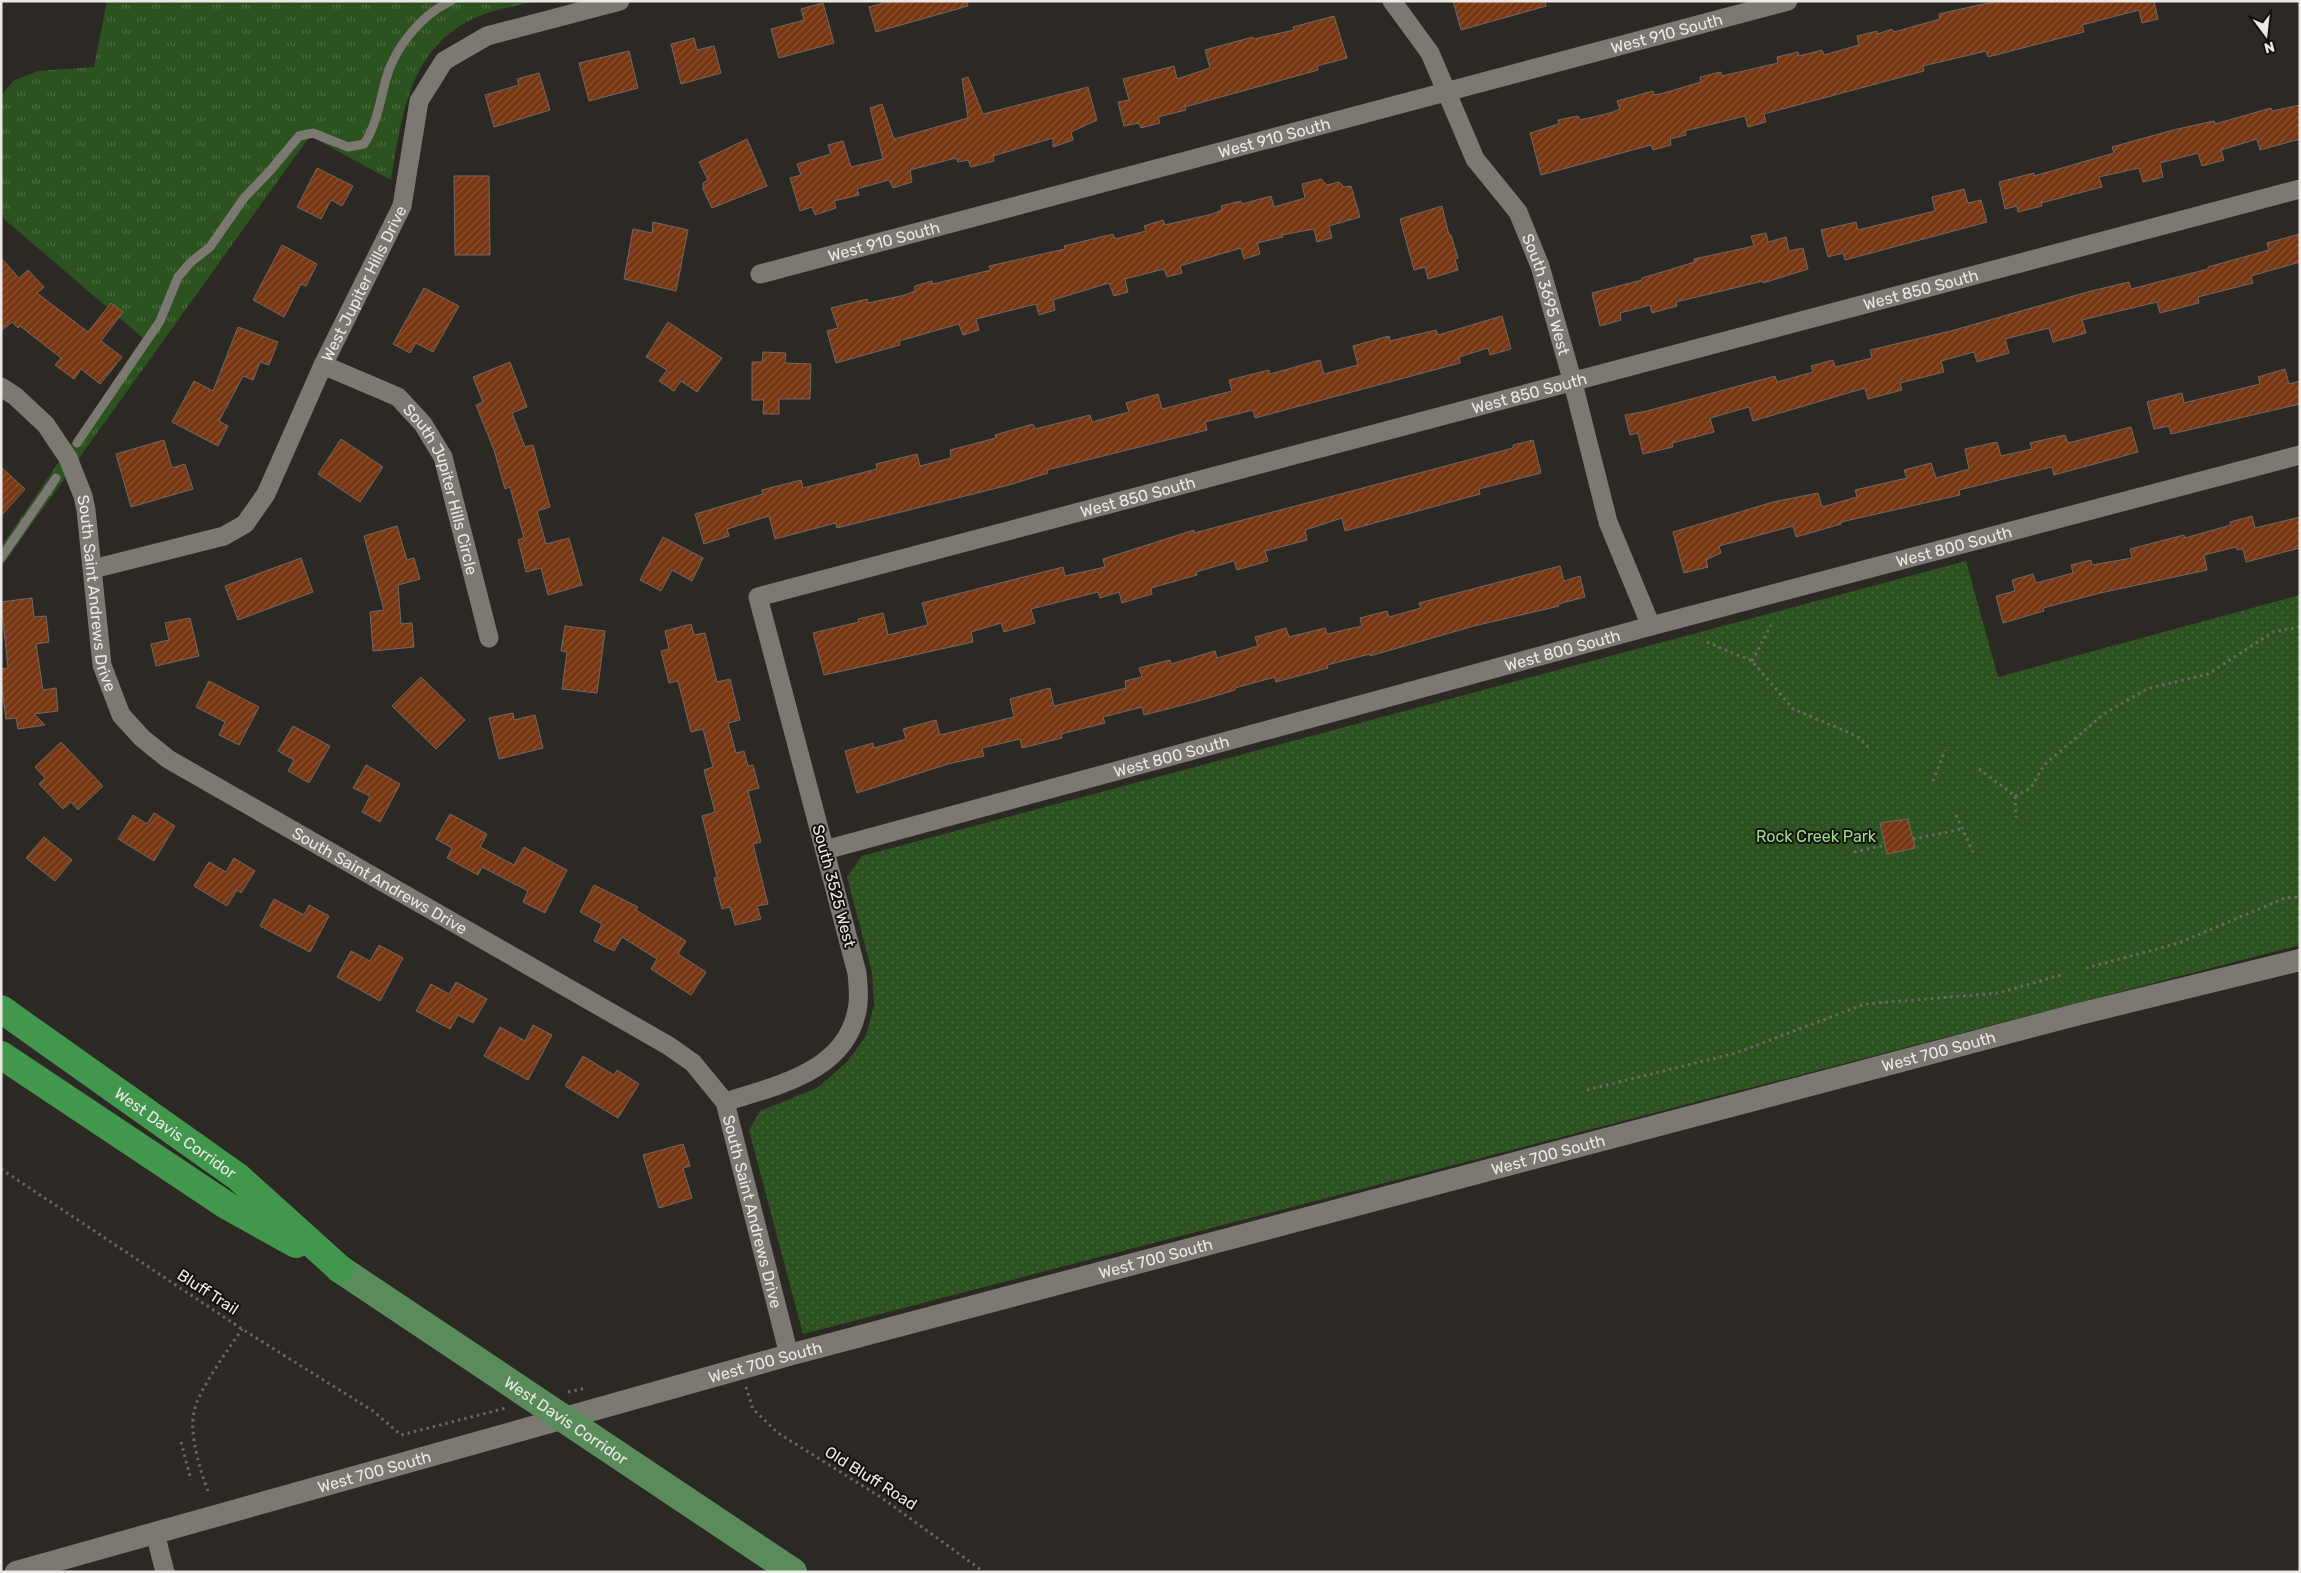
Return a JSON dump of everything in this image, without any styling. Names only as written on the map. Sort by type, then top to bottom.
[{"type":"highway","name":"West Davis Corridor","points":[[1,1009],[238,1177],[340,1269]]},
{"type":"highway","name":"West Davis Corridor","points":[[1,1055],[226,1205],[340,1269]]},
{"type":"main road","name":"West Davis Corridor","points":[[340,1269],[793,1572]]},
{"type":"street","name":"West Jupiter Hills Drive","points":[[93,569],[224,536],[245,524],[266,494],[322,365],[402,206],[419,102],[444,61],[487,36],[620,1]]},
{"type":"street","name":"South 3695 West","points":[[1392,1],[1430,53],[1474,159],[1518,212],[1540,266],[1573,383],[1608,522],[1651,626]]},
{"type":"street","name":"West 910 South","points":[[760,274],[1788,1]]},
{"type":"street","name":"West 850 South","points":[[758,597],[1573,383],[2300,189]]},
{"type":"street","name":"South Jupiter Hills Circle","points":[[322,365],[398,397],[424,424],[443,457],[489,638]]},
{"type":"street","name":"South Saint Andrews Drive","points":[[1,387],[15,396],[46,425],[68,458],[83,496],[93,569],[102,666],[121,715],[142,738],[168,759],[669,1046],[693,1063],[725,1102],[789,1355]]},
{"type":"street","name":"West 800 South","points":[[825,850],[1651,626],[2300,455]]},
{"type":"street","name":"South 3525 West","points":[[725,1102],[798,1078],[830,1059],[848,1036],[858,1005],[858,973],[758,597]]},
{"type":"street","name":"West 700 South","points":[[16,1572],[789,1355],[2079,1014],[2300,960]]},
{"type":"street","points":[[155,1534],[165,1572]]},
{"type":"lane","points":[[77,443],[160,321],[178,277],[191,262],[210,247],[244,198],[299,136],[313,132],[348,146],[364,144],[374,129],[387,76],[397,52],[414,28],[451,1]]},
{"type":"lane","points":[[1,558],[56,478]]},
{"type":"path","points":[[1752,662],[1771,625]]},
{"type":"path","points":[[2015,796],[2031,788],[2044,765],[2105,713],[2147,689],[2208,674],[2272,632],[2300,626]]},
{"type":"path","points":[[1707,642],[1752,662],[1793,709],[1857,736],[1868,747]]},
{"type":"path","points":[[1933,781],[1945,750]]},
{"type":"path","points":[[1979,769],[2015,796]]},
{"type":"path","points":[[2015,796],[2016,817]]},
{"type":"path","points":[[1956,815],[1974,852]]},
{"type":"path","points":[[1913,839],[1963,829]]},
{"type":"path","points":[[1854,852],[1885,845]]},
{"type":"path","points":[[2086,968],[2179,943],[2285,898],[2300,896]]},
{"type":"path","points":[[1587,1090],[1736,1053],[1865,1004],[1999,993],[2064,974]]},
{"type":"path","name":"Bluff Trail","points":[[1,1169],[242,1329],[373,1411],[401,1436]]},
{"type":"path","points":[[208,1491],[194,1438],[192,1422],[194,1409],[214,1372],[242,1329]]},
{"type":"path","name":"Old Bluff Road","points":[[750,1402],[762,1420],[778,1433],[882,1498],[984,1572]]},
{"type":"path","points":[[181,1442],[191,1480]]},
{"type":"green space","points":[[107,1],[537,1],[477,17],[454,30],[436,46],[423,64],[405,108],[391,180],[310,136],[1,567],[1,547],[143,338],[4,219],[1,211],[1,96],[13,81],[38,71],[94,67]]},
{"type":"green space","name":"Rock Creek Park","points":[[1966,561],[1998,677],[2300,595],[2300,945],[803,1334],[749,1130],[760,1111],[817,1088],[847,1062],[866,1036],[874,1005],[872,972],[847,877],[862,856]]},
{"type":"building","points":[[890,1],[967,1],[968,6],[876,32],[869,7]]},
{"type":"building","points":[[1453,1],[1545,1],[1546,6],[1461,30]]},
{"type":"building","points":[[1997,1],[2154,1],[2158,19],[2142,23],[2139,10],[2082,25],[2084,32],[1988,57],[1986,51],[1923,66],[1924,71],[1764,114],[1766,122],[1748,127],[1745,116],[1685,131],[1686,135],[1670,139],[1671,145],[1653,150],[1651,145],[1541,175],[1530,133],[1559,124],[1558,120],[1578,116],[1580,120],[1610,113],[1620,109],[1617,101],[1653,91],[1654,95],[1664,93],[1701,82],[1700,77],[1721,72],[1722,76],[1778,63],[1777,57],[1798,52],[1799,56],[1822,50],[1824,55],[1859,45],[1857,36],[1877,31],[1877,34],[1892,29],[1894,32],[1940,19],[1939,14]]},
{"type":"building","points":[[823,3],[834,43],[779,58],[771,29],[804,20],[801,9]]},
{"type":"building","points":[[1334,16],[1347,58],[1317,66],[1318,70],[1185,107],[1186,110],[1158,117],[1160,123],[1141,128],[1139,123],[1124,126],[1118,102],[1129,100],[1123,79],[1174,66],[1177,79],[1210,68],[1205,50],[1253,37],[1254,39],[1294,30],[1293,27]]},
{"type":"building","points":[[694,38],[697,50],[714,46],[721,73],[681,84],[671,44]]},
{"type":"building","points":[[629,51],[638,88],[589,101],[579,63]]},
{"type":"building","points":[[539,73],[550,110],[494,127],[485,95],[519,85],[517,79]]},
{"type":"building","points":[[968,77],[983,114],[1088,87],[1097,120],[1071,132],[1073,140],[1053,147],[1053,138],[993,156],[994,161],[971,167],[968,160],[958,162],[956,158],[910,170],[912,182],[893,188],[889,180],[857,189],[859,195],[834,201],[836,208],[815,215],[812,207],[800,211],[790,178],[801,175],[797,164],[831,154],[828,145],[843,141],[851,167],[883,159],[870,108],[882,104],[894,139],[968,118],[962,79]]},
{"type":"building","points":[[2300,105],[2300,139],[2260,150],[2257,139],[2221,150],[2224,160],[2202,166],[2198,153],[2160,163],[2163,177],[2143,182],[2139,168],[2099,177],[2102,187],[2041,203],[2042,206],[2018,212],[2017,206],[2005,209],[1999,182],[2034,173],[2034,176],[2114,153],[2112,147],[2173,130],[2214,121],[2215,124],[2271,108],[2272,111]]},
{"type":"building","points":[[747,139],[767,186],[712,208],[703,189],[703,183],[708,180],[699,162]]},
{"type":"building","points":[[317,168],[353,186],[342,206],[331,200],[321,219],[297,207]]},
{"type":"building","points":[[454,176],[489,176],[490,255],[455,255]]},
{"type":"building","points":[[1321,179],[1327,185],[1339,182],[1344,187],[1351,186],[1360,217],[1329,226],[1332,238],[1317,242],[1314,229],[1282,235],[1283,237],[1257,243],[1260,254],[1244,259],[1241,248],[1180,266],[1182,273],[1167,277],[1164,269],[1125,279],[1128,292],[1114,296],[1109,283],[1053,300],[1055,310],[1039,315],[1036,304],[976,319],[979,330],[963,335],[959,324],[899,341],[900,345],[836,363],[827,331],[838,328],[831,308],[867,299],[868,303],[905,295],[915,291],[915,286],[932,281],[933,284],[991,270],[989,266],[1065,249],[1064,246],[1113,234],[1115,239],[1146,231],[1144,226],[1163,220],[1165,225],[1212,214],[1222,210],[1221,206],[1241,201],[1242,204],[1271,196],[1274,207],[1305,198],[1302,184]]},
{"type":"building","points":[[1964,189],[1968,203],[1981,200],[1987,222],[1845,260],[1843,253],[1828,257],[1821,230],[1856,222],[1858,230],[1935,211],[1932,197]]},
{"type":"building","points":[[1442,206],[1449,235],[1451,235],[1458,258],[1455,259],[1458,270],[1428,279],[1425,267],[1414,270],[1400,219]]},
{"type":"building","points":[[653,222],[688,230],[676,291],[624,279],[633,229],[652,233]]},
{"type":"building","points":[[1766,233],[1768,242],[1786,237],[1789,251],[1803,248],[1808,269],[1763,283],[1763,281],[1676,302],[1677,306],[1652,313],[1650,305],[1620,313],[1621,320],[1600,326],[1592,293],[1642,280],[1642,278],[1695,262],[1694,259],[1754,246],[1751,236]]},
{"type":"building","points":[[2300,234],[2300,262],[2251,276],[2253,283],[2198,297],[2199,303],[2160,313],[2157,302],[2082,320],[2086,333],[2053,342],[2049,328],[2005,339],[2009,353],[1977,362],[1974,352],[1941,361],[1944,372],[1900,383],[1902,390],[1868,399],[1865,388],[1753,421],[1749,407],[1710,418],[1714,432],[1672,443],[1673,447],[1643,454],[1638,433],[1630,435],[1625,415],[1647,411],[1775,376],[1777,382],[1813,372],[1811,366],[1833,360],[1835,367],[1872,358],[1870,350],[1951,331],[2091,291],[2129,282],[2131,289],[2208,269],[2208,267],[2269,250],[2267,243]]},
{"type":"building","points":[[282,245],[317,264],[306,286],[301,284],[284,317],[253,300]]},
{"type":"building","points":[[1,258],[19,278],[28,270],[44,287],[37,293],[88,332],[111,303],[123,312],[101,341],[122,357],[100,384],[81,369],[74,379],[55,365],[61,358],[20,326],[18,328],[12,322],[1,331]]},
{"type":"building","points":[[424,288],[459,306],[433,352],[416,343],[410,353],[393,344]]},
{"type":"building","points":[[1502,316],[1511,349],[1490,355],[1488,348],[1459,357],[1460,363],[1255,418],[1253,410],[1205,422],[1207,430],[1047,470],[1048,473],[1009,485],[837,528],[836,523],[775,539],[769,516],[727,529],[729,536],[704,544],[695,514],[763,494],[762,490],[801,480],[803,488],[877,469],[876,464],[917,454],[920,466],[951,458],[950,450],[996,438],[995,435],[1033,424],[1035,429],[1090,415],[1092,422],[1129,412],[1126,403],[1158,394],[1162,409],[1232,391],[1229,380],[1269,370],[1270,374],[1320,360],[1324,374],[1358,365],[1353,346],[1389,336],[1390,341],[1436,330],[1438,335]]},
{"type":"building","points":[[668,322],[722,358],[697,392],[681,381],[674,391],[659,381],[667,370],[646,357]]},
{"type":"building","points":[[238,327],[278,342],[269,365],[260,362],[253,380],[243,376],[219,421],[228,426],[218,446],[172,422],[194,381],[213,391]]},
{"type":"building","points":[[763,352],[786,353],[785,363],[811,364],[810,399],[779,399],[779,414],[763,414],[764,400],[752,400],[752,362],[762,362]]},
{"type":"building","points":[[510,362],[527,407],[512,413],[525,447],[533,445],[550,507],[537,511],[546,544],[569,538],[582,585],[548,595],[541,568],[526,572],[518,540],[524,538],[510,487],[505,489],[494,450],[476,405],[483,402],[473,377]]},
{"type":"building","points":[[2285,369],[2289,384],[2300,381],[2300,404],[2171,434],[2169,426],[2154,429],[2147,402],[2182,393],[2184,403],[2260,384],[2258,377]]},
{"type":"building","points":[[2131,427],[2138,452],[2054,475],[2052,467],[1959,490],[1960,495],[1841,522],[1841,524],[1796,537],[1793,526],[1719,546],[1721,553],[1706,560],[1708,567],[1684,573],[1673,532],[1773,502],[1818,493],[1822,507],[1857,497],[1855,490],[1907,478],[1904,470],[1931,463],[1936,478],[1969,469],[1965,449],[1997,442],[2001,456],[2032,449],[2030,443],[2065,435],[2068,443]]},
{"type":"building","points":[[341,439],[383,467],[360,502],[318,474]]},
{"type":"building","points":[[164,440],[172,468],[185,464],[193,489],[131,507],[116,454]]},
{"type":"building","points":[[1533,440],[1541,473],[1479,489],[1480,494],[1345,531],[1342,518],[1305,530],[1307,540],[1265,551],[1268,561],[1237,570],[1234,561],[1196,572],[1197,575],[1151,588],[1152,594],[1122,603],[1119,592],[1100,598],[1098,592],[1031,609],[1035,623],[1004,632],[1001,623],[971,632],[973,642],[824,675],[813,633],[859,622],[858,619],[883,613],[888,635],[928,625],[922,603],[1063,567],[1065,576],[1105,567],[1103,559],[1194,530],[1194,533],[1513,448],[1513,445]]},
{"type":"building","points":[[1,467],[25,489],[1,516]]},
{"type":"building","points":[[2252,516],[2255,528],[2300,517],[2300,548],[2246,562],[2243,549],[2237,550],[2236,547],[2204,555],[2207,570],[2100,593],[2043,608],[2044,611],[2003,623],[1996,596],[2015,591],[2012,580],[2033,574],[2036,583],[2073,573],[2071,565],[2091,560],[2092,565],[2132,558],[2130,549],[2184,535],[2185,538],[2231,525],[2230,522]]},
{"type":"building","points":[[397,526],[407,560],[414,558],[420,579],[398,585],[401,624],[412,623],[414,647],[373,651],[370,612],[384,610],[364,536]]},
{"type":"building","points":[[663,537],[703,558],[692,581],[672,570],[661,591],[640,580]]},
{"type":"building","points":[[301,558],[313,592],[238,620],[225,586]]},
{"type":"building","points":[[1560,566],[1564,581],[1580,576],[1585,597],[1558,604],[1559,606],[1474,626],[1370,656],[1370,654],[1327,665],[1328,668],[1276,682],[1275,677],[1198,701],[1144,715],[1142,707],[1103,717],[1105,723],[1061,734],[1062,738],[1022,748],[1020,739],[982,748],[984,756],[948,764],[857,793],[845,751],[873,743],[874,748],[906,739],[903,729],[936,720],[940,735],[1014,717],[1010,699],[1050,688],[1054,706],[1126,688],[1125,681],[1142,677],[1139,668],[1170,660],[1171,664],[1215,651],[1217,658],[1258,646],[1255,637],[1286,628],[1289,637],[1325,628],[1327,634],[1362,626],[1360,618],[1387,611],[1389,617],[1421,608],[1419,603]]},
{"type":"building","points":[[32,598],[34,617],[46,616],[49,642],[36,644],[43,690],[56,688],[58,711],[34,714],[45,725],[18,729],[16,718],[6,719],[1,682],[1,669],[8,668],[1,602]]},
{"type":"building","points":[[190,618],[199,656],[156,666],[151,644],[169,640],[165,623]]},
{"type":"building","points":[[691,624],[694,635],[705,633],[717,682],[730,679],[740,720],[728,723],[736,753],[744,751],[748,766],[753,765],[759,788],[748,791],[761,842],[753,844],[768,904],[757,906],[761,919],[735,925],[730,907],[722,909],[714,878],[717,877],[702,816],[715,812],[704,770],[713,767],[703,729],[691,732],[678,681],[669,683],[661,651],[669,649],[665,631]]},
{"type":"building","points":[[565,626],[605,631],[597,693],[562,689],[567,652],[561,651]]},
{"type":"building","points":[[421,677],[465,720],[436,749],[392,706]]},
{"type":"building","points":[[209,681],[259,707],[239,745],[219,735],[225,722],[196,707]]},
{"type":"building","points":[[513,713],[514,720],[535,715],[543,748],[499,759],[489,718]]},
{"type":"building","points":[[293,726],[330,746],[309,783],[288,771],[294,760],[278,751]]},
{"type":"building","points":[[61,742],[103,786],[78,810],[71,802],[63,809],[39,784],[45,778],[35,767]]},
{"type":"building","points":[[366,765],[400,784],[380,822],[362,812],[370,796],[353,788]]},
{"type":"building","points":[[154,813],[175,826],[154,861],[118,839],[133,815],[147,824]]},
{"type":"building","points":[[450,814],[487,834],[480,847],[514,865],[524,847],[567,870],[545,913],[523,902],[528,891],[482,867],[478,875],[447,858],[452,848],[436,839]]},
{"type":"building","points":[[1908,819],[1915,848],[1887,854],[1880,823]]},
{"type":"building","points":[[44,837],[72,860],[55,881],[26,858]]},
{"type":"building","points":[[234,858],[255,871],[241,893],[237,890],[227,906],[194,886],[209,862],[226,872]]},
{"type":"building","points":[[594,885],[638,907],[636,910],[686,941],[678,954],[706,972],[691,995],[651,969],[657,959],[622,937],[614,951],[594,941],[602,924],[580,912]]},
{"type":"building","points":[[274,899],[304,915],[309,905],[329,916],[310,952],[260,926]]},
{"type":"building","points":[[379,945],[403,958],[380,1001],[337,977],[351,951],[370,961]]},
{"type":"building","points":[[456,982],[487,999],[473,1023],[458,1015],[450,1029],[416,1011],[431,984],[449,994]]},
{"type":"building","points":[[533,1025],[552,1035],[528,1080],[484,1056],[500,1027],[525,1041]]},
{"type":"building","points":[[583,1056],[614,1075],[617,1070],[639,1084],[618,1118],[565,1086]]},
{"type":"building","points":[[683,1144],[690,1166],[683,1168],[692,1198],[659,1208],[643,1155]]}]
